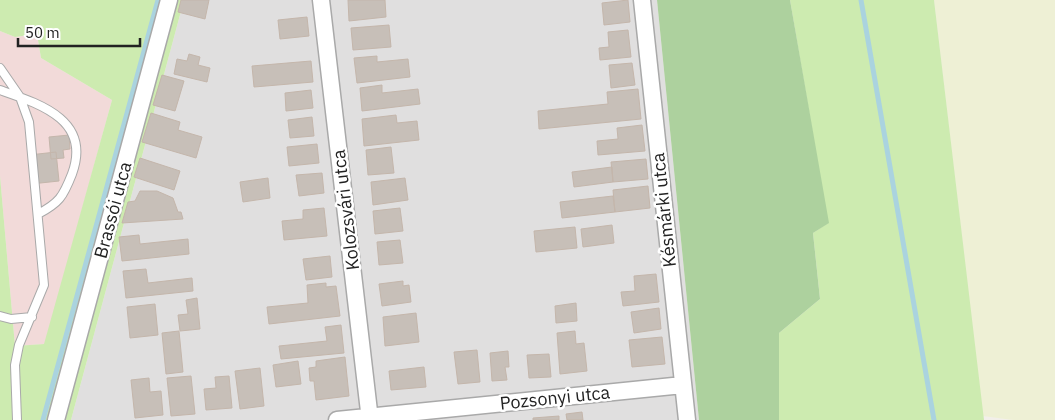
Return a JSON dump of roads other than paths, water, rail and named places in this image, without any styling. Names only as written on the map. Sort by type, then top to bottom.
[{"type":"street","name":"Brassói utca","points":[[56,420],[169,0]]},
{"type":"street","name":"Kolozsvári utca","points":[[321,0],[370,418]]},
{"type":"street","name":"Késmárki utca","points":[[642,0],[687,420]]},
{"type":"street","name":"Pozsonyi utca","points":[[337,420],[683,385]]},
{"type":"lane","points":[[0,68],[20,97],[29,122],[44,285],[19,345],[15,365],[17,420]]},
{"type":"lane","points":[[0,90],[52,110],[68,125],[76,142],[74,169],[66,190],[52,206],[38,214]]},
{"type":"lane","points":[[0,316],[10,319],[32,317]]},
{"type":"waterway","points":[[43,420],[158,0]]},
{"type":"waterway","points":[[861,0],[934,420]]}]
